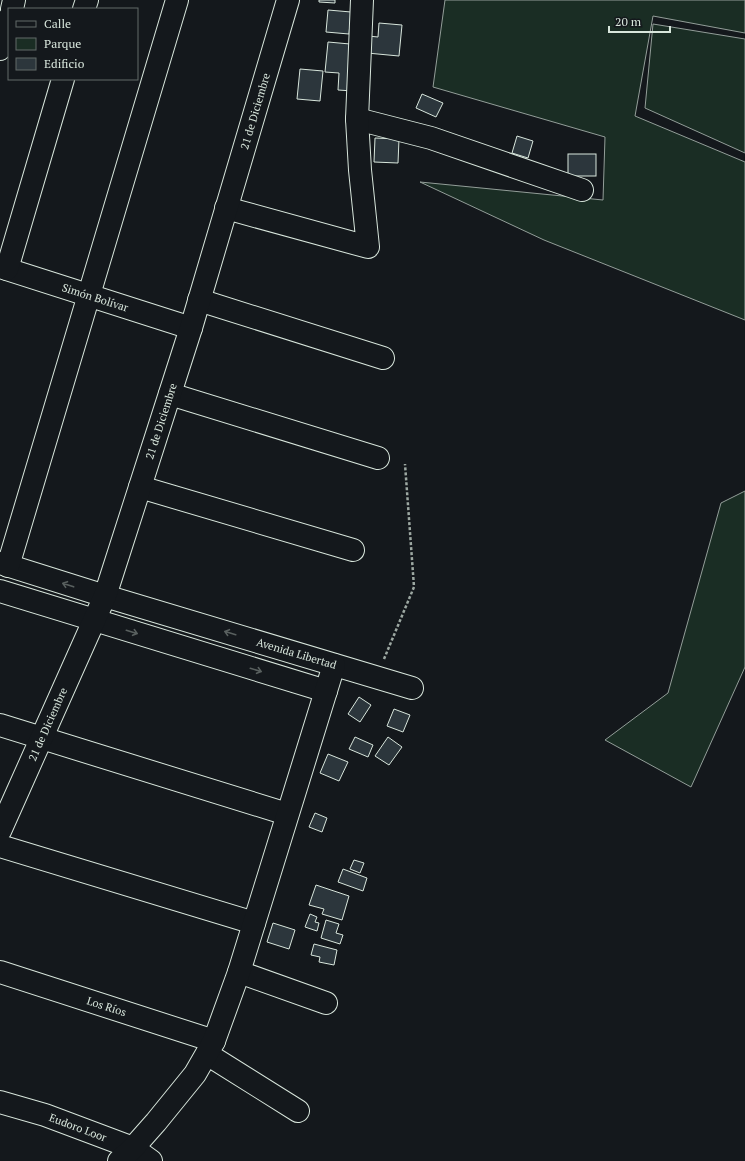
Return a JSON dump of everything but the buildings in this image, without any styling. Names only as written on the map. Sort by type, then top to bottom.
[{"type":"street","points":[[4,564],[89,296],[177,0]]},
{"type":"street","name":"21 de Diciembre","points":[[0,831],[105,596],[191,328],[288,0]]},
{"type":"street","points":[[226,208],[368,247],[360,170],[357,119],[362,0]]},
{"type":"street","points":[[0,49],[8,21]]},
{"type":"street","points":[[2,268],[63,80]]},
{"type":"street","points":[[357,119],[431,138],[582,190]]},
{"type":"street","name":"Simón Bolívar","points":[[2,268],[191,328]]},
{"type":"street","points":[[199,300],[383,358]]},
{"type":"street","points":[[170,394],[378,458]]},
{"type":"street","points":[[140,487],[353,550]]},
{"type":"street","name":"Avenida Libertad","points":[[0,591],[326,691],[334,665],[4,564]]},
{"type":"street","points":[[334,665],[412,688]]},
{"type":"street","points":[[126,1155],[186,1084],[211,1047],[239,972],[326,691]]},
{"type":"street","points":[[0,725],[287,814]]},
{"type":"street","points":[[0,846],[254,923]]},
{"type":"street","name":"Los Ríos","points":[[0,972],[211,1047],[298,1112]]},
{"type":"street","points":[[239,972],[326,1003]]},
{"type":"street","name":"Eudoro Loor","points":[[0,1102],[45,1115],[126,1155],[151,1161]]},
{"type":"path","points":[[376,677],[414,587],[405,464]]},
{"type":"green space","points":[[445,0],[745,0],[745,33],[653,16],[635,116],[745,162],[745,320],[544,240],[420,182],[603,200],[605,137],[433,87]]},
{"type":"green space","points":[[653,24],[745,39],[745,153],[645,108]]},
{"type":"green space","points":[[745,491],[745,667],[691,787],[605,740],[668,693],[721,503]]}]
